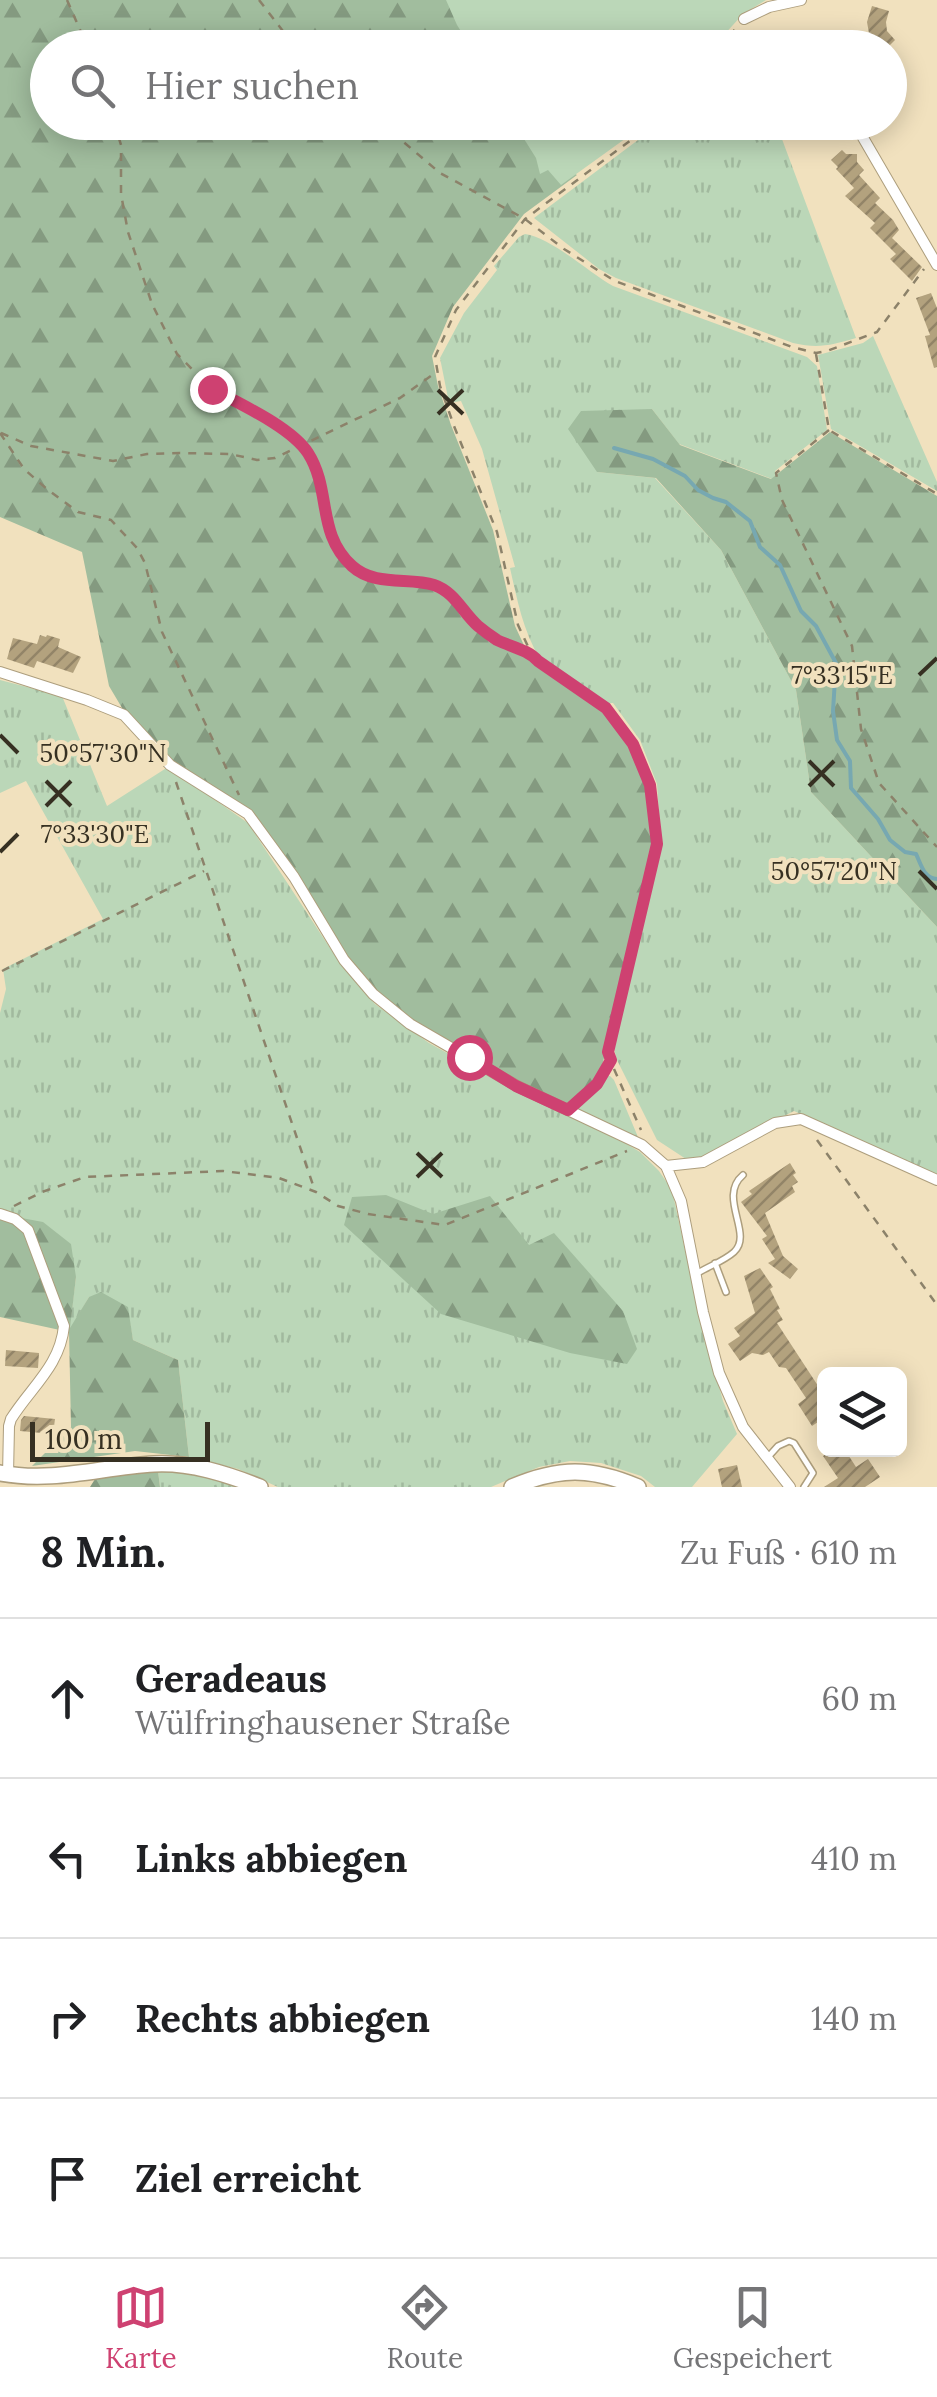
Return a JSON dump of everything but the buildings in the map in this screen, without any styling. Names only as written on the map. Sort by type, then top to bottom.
[{"type":"street","points":[[744,19],[802,0]]},
{"type":"street","points":[[864,140],[935,261]]},
{"type":"street","points":[[0,672],[124,715],[170,765],[248,814],[294,877],[344,960],[373,994],[410,1024],[516,1086],[642,1145],[666,1166],[681,1201],[719,1373],[743,1427],[790,1487]]},
{"type":"street","points":[[666,1166],[703,1162],[774,1123],[802,1119],[937,1180]]},
{"type":"street","points":[[2,1212],[28,1230],[64,1326],[63,1340],[50,1368],[11,1419],[4,1474],[72,1476],[157,1464],[201,1469],[260,1487]]},
{"type":"street","points":[[512,1487],[549,1473],[578,1470],[611,1476],[638,1487]]},
{"type":"lane","points":[[568,1110],[597,1084],[611,1060]]},
{"type":"lane","points":[[695,1274],[737,1250],[741,1240],[732,1198],[736,1180],[742,1175]]},
{"type":"lane","points":[[715,1263],[726,1292]]},
{"type":"lane","points":[[767,1458],[783,1442],[794,1444],[813,1473],[804,1487]]},
{"type":"path","points":[[67,0],[80,30]]},
{"type":"path","points":[[259,0],[282,30]]},
{"type":"path","points":[[735,30],[744,19]]},
{"type":"path","points":[[119,140],[121,194],[128,232],[152,304],[177,354],[212,389],[282,427],[307,452],[323,493],[326,526],[354,568],[389,581],[432,584],[449,593],[476,624],[497,640],[532,655]]},
{"type":"path","points":[[401,140],[440,173],[525,218],[564,249],[615,281],[792,347],[827,351],[877,332],[935,261]]},
{"type":"path","points":[[632,140],[525,218],[456,310],[435,358],[454,426],[497,532],[518,626],[532,655],[606,708],[633,744],[650,785],[657,844],[608,1052],[640,1129]]},
{"type":"path","points":[[816,352],[830,430],[937,494]]},
{"type":"path","points":[[0,432],[30,446],[113,461],[146,454],[180,453],[274,458],[400,398],[436,372]]},
{"type":"path","points":[[830,430],[776,473],[782,500],[852,646],[861,729],[880,783],[937,847]]},
{"type":"path","points":[[0,432],[24,469],[48,490],[78,512],[112,520],[137,548],[145,563],[162,632],[248,814]]},
{"type":"path","points":[[170,765],[316,1192]]},
{"type":"path","points":[[2,971],[206,870]]},
{"type":"path","points":[[802,1119],[937,1305]]},
{"type":"path","points":[[2,1212],[85,1177],[224,1171],[279,1178],[316,1192],[338,1206],[368,1214],[444,1225],[642,1145]]},
{"type":"green space","points":[[0,0],[449,0],[466,30],[30,30],[30,140],[528,140],[532,147],[577,175],[524,214],[453,307],[432,356],[451,425],[493,530],[515,626],[529,656],[605,712],[629,746],[646,785],[654,844],[604,1059],[582,1095],[569,1106],[518,1083],[410,1020],[375,990],[347,958],[250,813],[171,764],[125,713],[109,686],[82,552],[0,517]]},
{"type":"green space","points":[[446,0],[766,0],[743,14],[728,30],[460,30]]},
{"type":"green space","points":[[525,140],[623,140],[561,185],[548,170],[540,174]]},
{"type":"green space","points":[[638,140],[782,140],[856,338],[825,345],[793,343],[616,278],[534,218]]},
{"type":"green space","points":[[525,234],[558,249],[613,286],[807,357],[817,366],[827,430],[775,471],[772,479],[679,444],[652,409],[597,472],[655,478],[721,550],[796,690],[811,792],[937,927],[937,1175],[794,1111],[702,1158],[686,1159],[657,1140],[617,1060],[614,1049],[661,845],[657,784],[640,740],[613,703],[574,683],[540,659],[534,648],[518,603],[510,568],[515,567],[482,449],[461,401],[449,403],[440,358],[464,313],[497,270],[494,266]]},
{"type":"green space","points":[[873,336],[937,482],[937,491],[831,429],[818,355],[863,343]]},
{"type":"green space","points":[[652,409],[680,445],[771,479],[830,432],[937,496],[937,927],[811,792],[796,690],[721,550],[656,478],[597,472],[568,429],[581,411]]},
{"type":"green space","points":[[0,680],[62,696],[107,806],[168,767],[248,823],[332,951],[375,1004],[429,1043],[510,1088],[620,1140],[640,1152],[659,1171],[672,1190],[699,1314],[723,1401],[737,1434],[692,1487],[655,1487],[641,1476],[601,1463],[570,1461],[539,1467],[491,1487],[278,1487],[238,1469],[189,1457],[178,1360],[133,1340],[127,1307],[89,1297],[69,1332],[76,1277],[0,1214],[0,1013],[6,989],[3,969],[103,919],[26,781],[0,793]]},
{"type":"green space","points":[[604,1076],[614,1080],[638,1137],[576,1109]]},
{"type":"green space","points":[[386,1195],[433,1214],[490,1196],[529,1245],[554,1233],[623,1311],[637,1349],[627,1364],[570,1353],[441,1314],[344,1225],[352,1197]]},
{"type":"green space","points":[[0,1214],[43,1222],[71,1244],[76,1277],[70,1328],[89,1297],[101,1292],[128,1307],[133,1340],[178,1360],[189,1457],[135,1451],[32,1466],[71,1427],[69,1332],[0,1317]]},
{"type":"green space","points":[[182,1470],[241,1487],[160,1487],[158,1471]]},
{"type":"green space","points":[[158,1471],[160,1487],[90,1487],[97,1476]]},
{"type":"waterway","points":[[614,448],[653,459],[685,476],[698,490],[726,502],[750,521],[760,547],[780,565],[801,611],[816,626],[836,663],[833,711],[837,740],[850,761],[851,788],[890,840],[905,852],[916,854],[926,874],[937,879]]},
{"type":"route","points":[[212,389],[282,427],[307,452],[323,493],[326,526],[354,568],[389,581],[432,584],[449,593],[476,624],[497,640],[532,655],[606,708],[633,744],[650,785],[657,844],[608,1052],[611,1060],[597,1084],[568,1110],[516,1086],[469,1057]]}]
